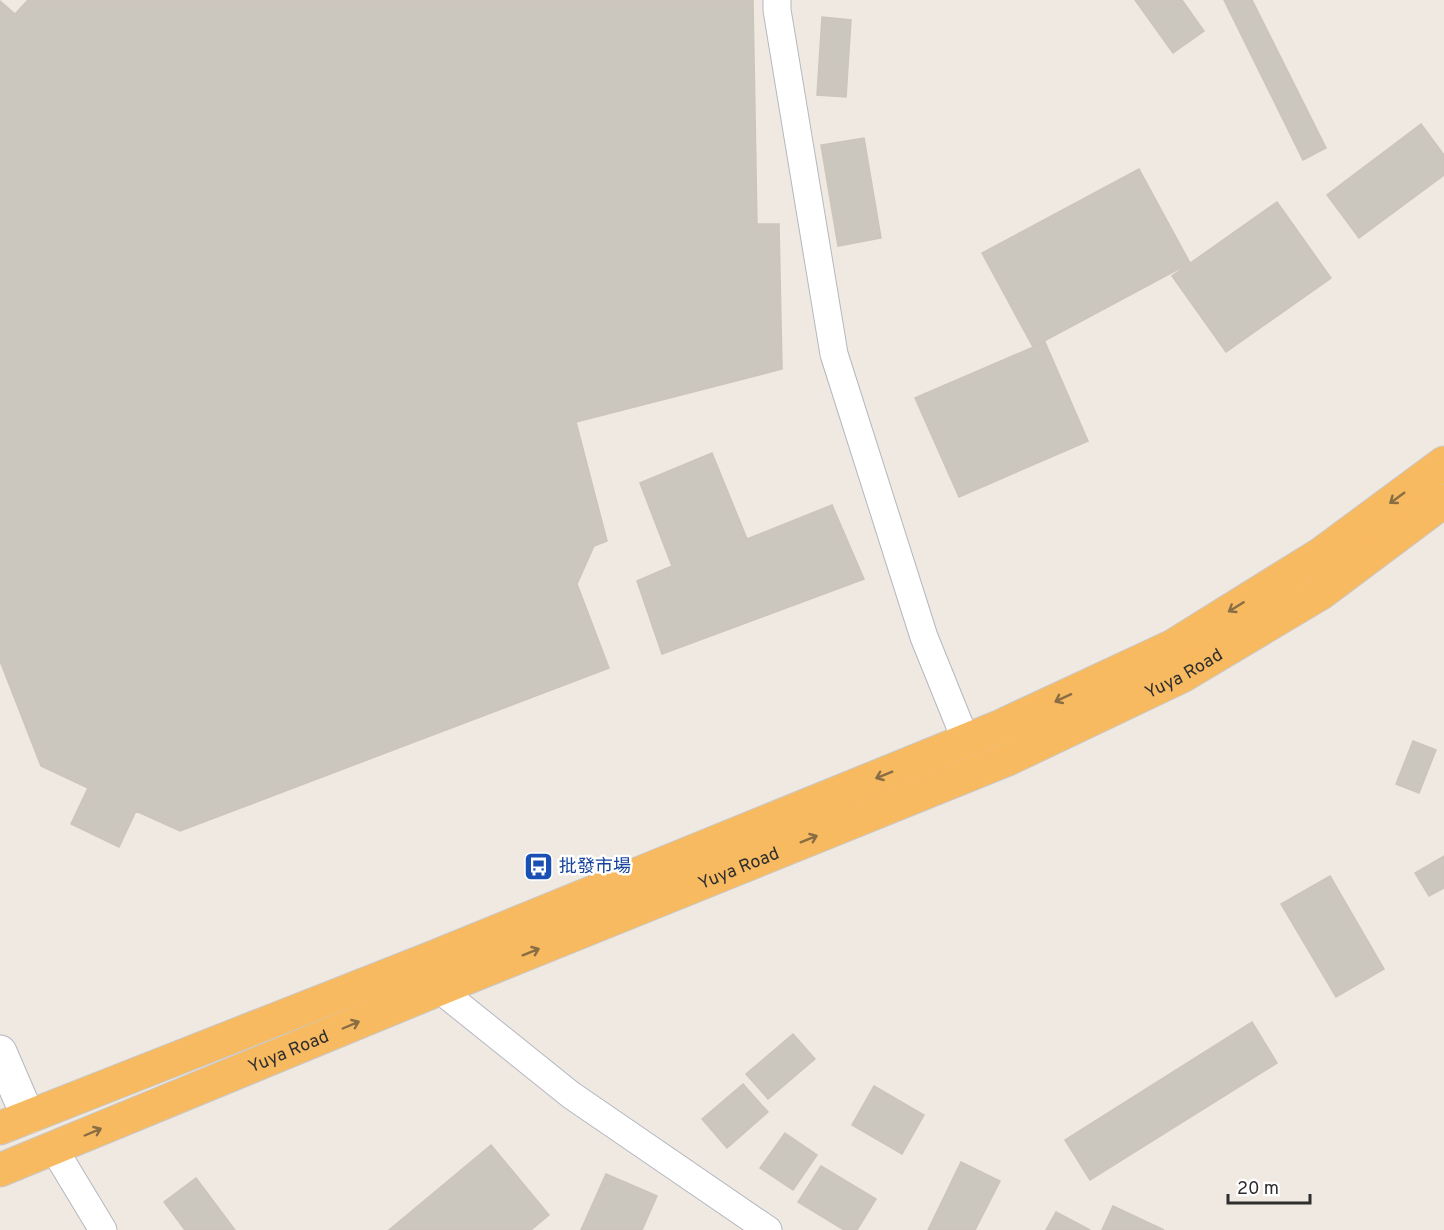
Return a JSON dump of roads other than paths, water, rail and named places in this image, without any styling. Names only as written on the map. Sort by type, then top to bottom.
[{"type":"highway","name":"Yuya Road","points":[[14,1122],[440,955],[966,741],[1173,646],[1321,554],[1444,463]]},
{"type":"highway","name":"Yuya Road","points":[[0,1170],[439,989],[1008,759],[1171,682],[1321,593],[1444,501]]},
{"type":"street","points":[[777,0],[834,354],[924,637],[966,741]]},
{"type":"street","points":[[439,989],[571,1095],[768,1230]]},
{"type":"street","points":[[0,1052],[14,1122]]},
{"type":"street","points":[[54,1149],[103,1230]]},
{"type":"place","name":"批發市場","points":[[538,866]]}]
